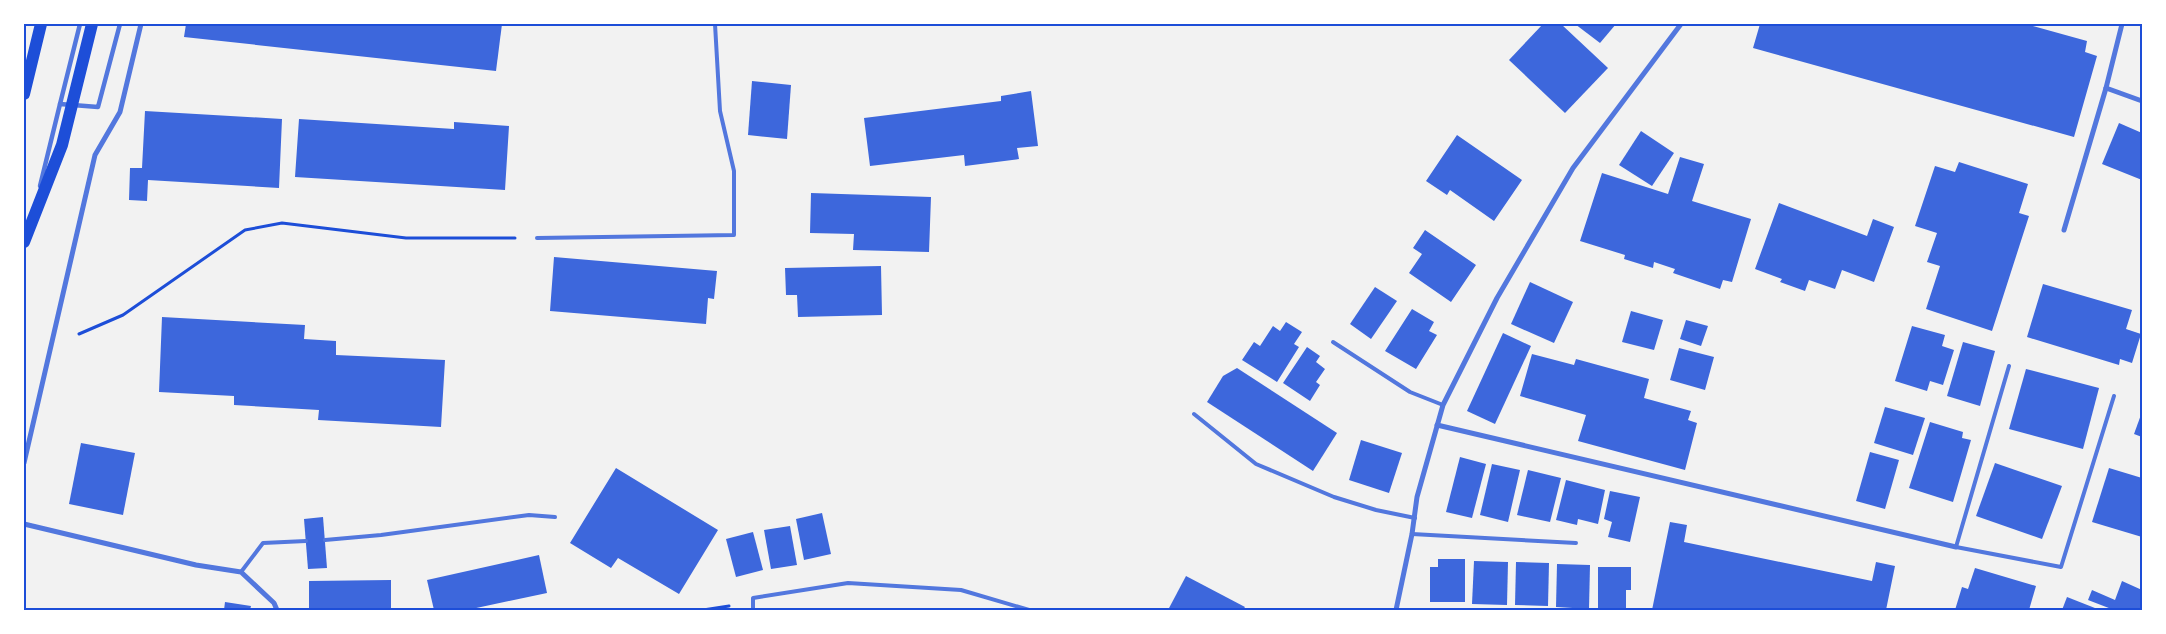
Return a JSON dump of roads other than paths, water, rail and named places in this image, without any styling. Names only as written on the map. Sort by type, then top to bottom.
[{"type":"main road","points":[[24,94],[41,24]]},
{"type":"main road","points":[[24,242],[62,145],[92,24]]},
{"type":"street","points":[[39,189],[80,24]]},
{"type":"street","points":[[60,104],[98,107],[120,24]]},
{"type":"street","points":[[24,463],[95,155],[120,112],[141,24]]},
{"type":"street","points":[[1396,610],[1418,498],[1436,425],[1443,405],[1497,298],[1573,168],[1681,24]]},
{"type":"street","points":[[2064,230],[2106,88],[2122,24]]},
{"type":"street","points":[[2106,88],[2142,101]]},
{"type":"street","points":[[1436,425],[1956,547]]},
{"type":"street","points":[[24,524],[196,565],[241,572],[274,603],[277,610]]},
{"type":"lane","points":[[537,238],[734,235],[734,171],[720,111],[715,24]]},
{"type":"lane","points":[[1333,342],[1410,392],[1443,405]]},
{"type":"lane","points":[[2009,366],[1956,547],[2061,567],[2114,396]]},
{"type":"lane","points":[[1194,414],[1256,464],[1334,498],[1376,510],[1415,518]]},
{"type":"lane","points":[[325,540],[381,535],[529,515],[555,517]]},
{"type":"lane","points":[[1412,534],[1576,544]]},
{"type":"lane","points":[[241,572],[263,544],[306,541]]},
{"type":"lane","points":[[753,610],[753,598],[848,583],[961,590],[1029,610]]}]
